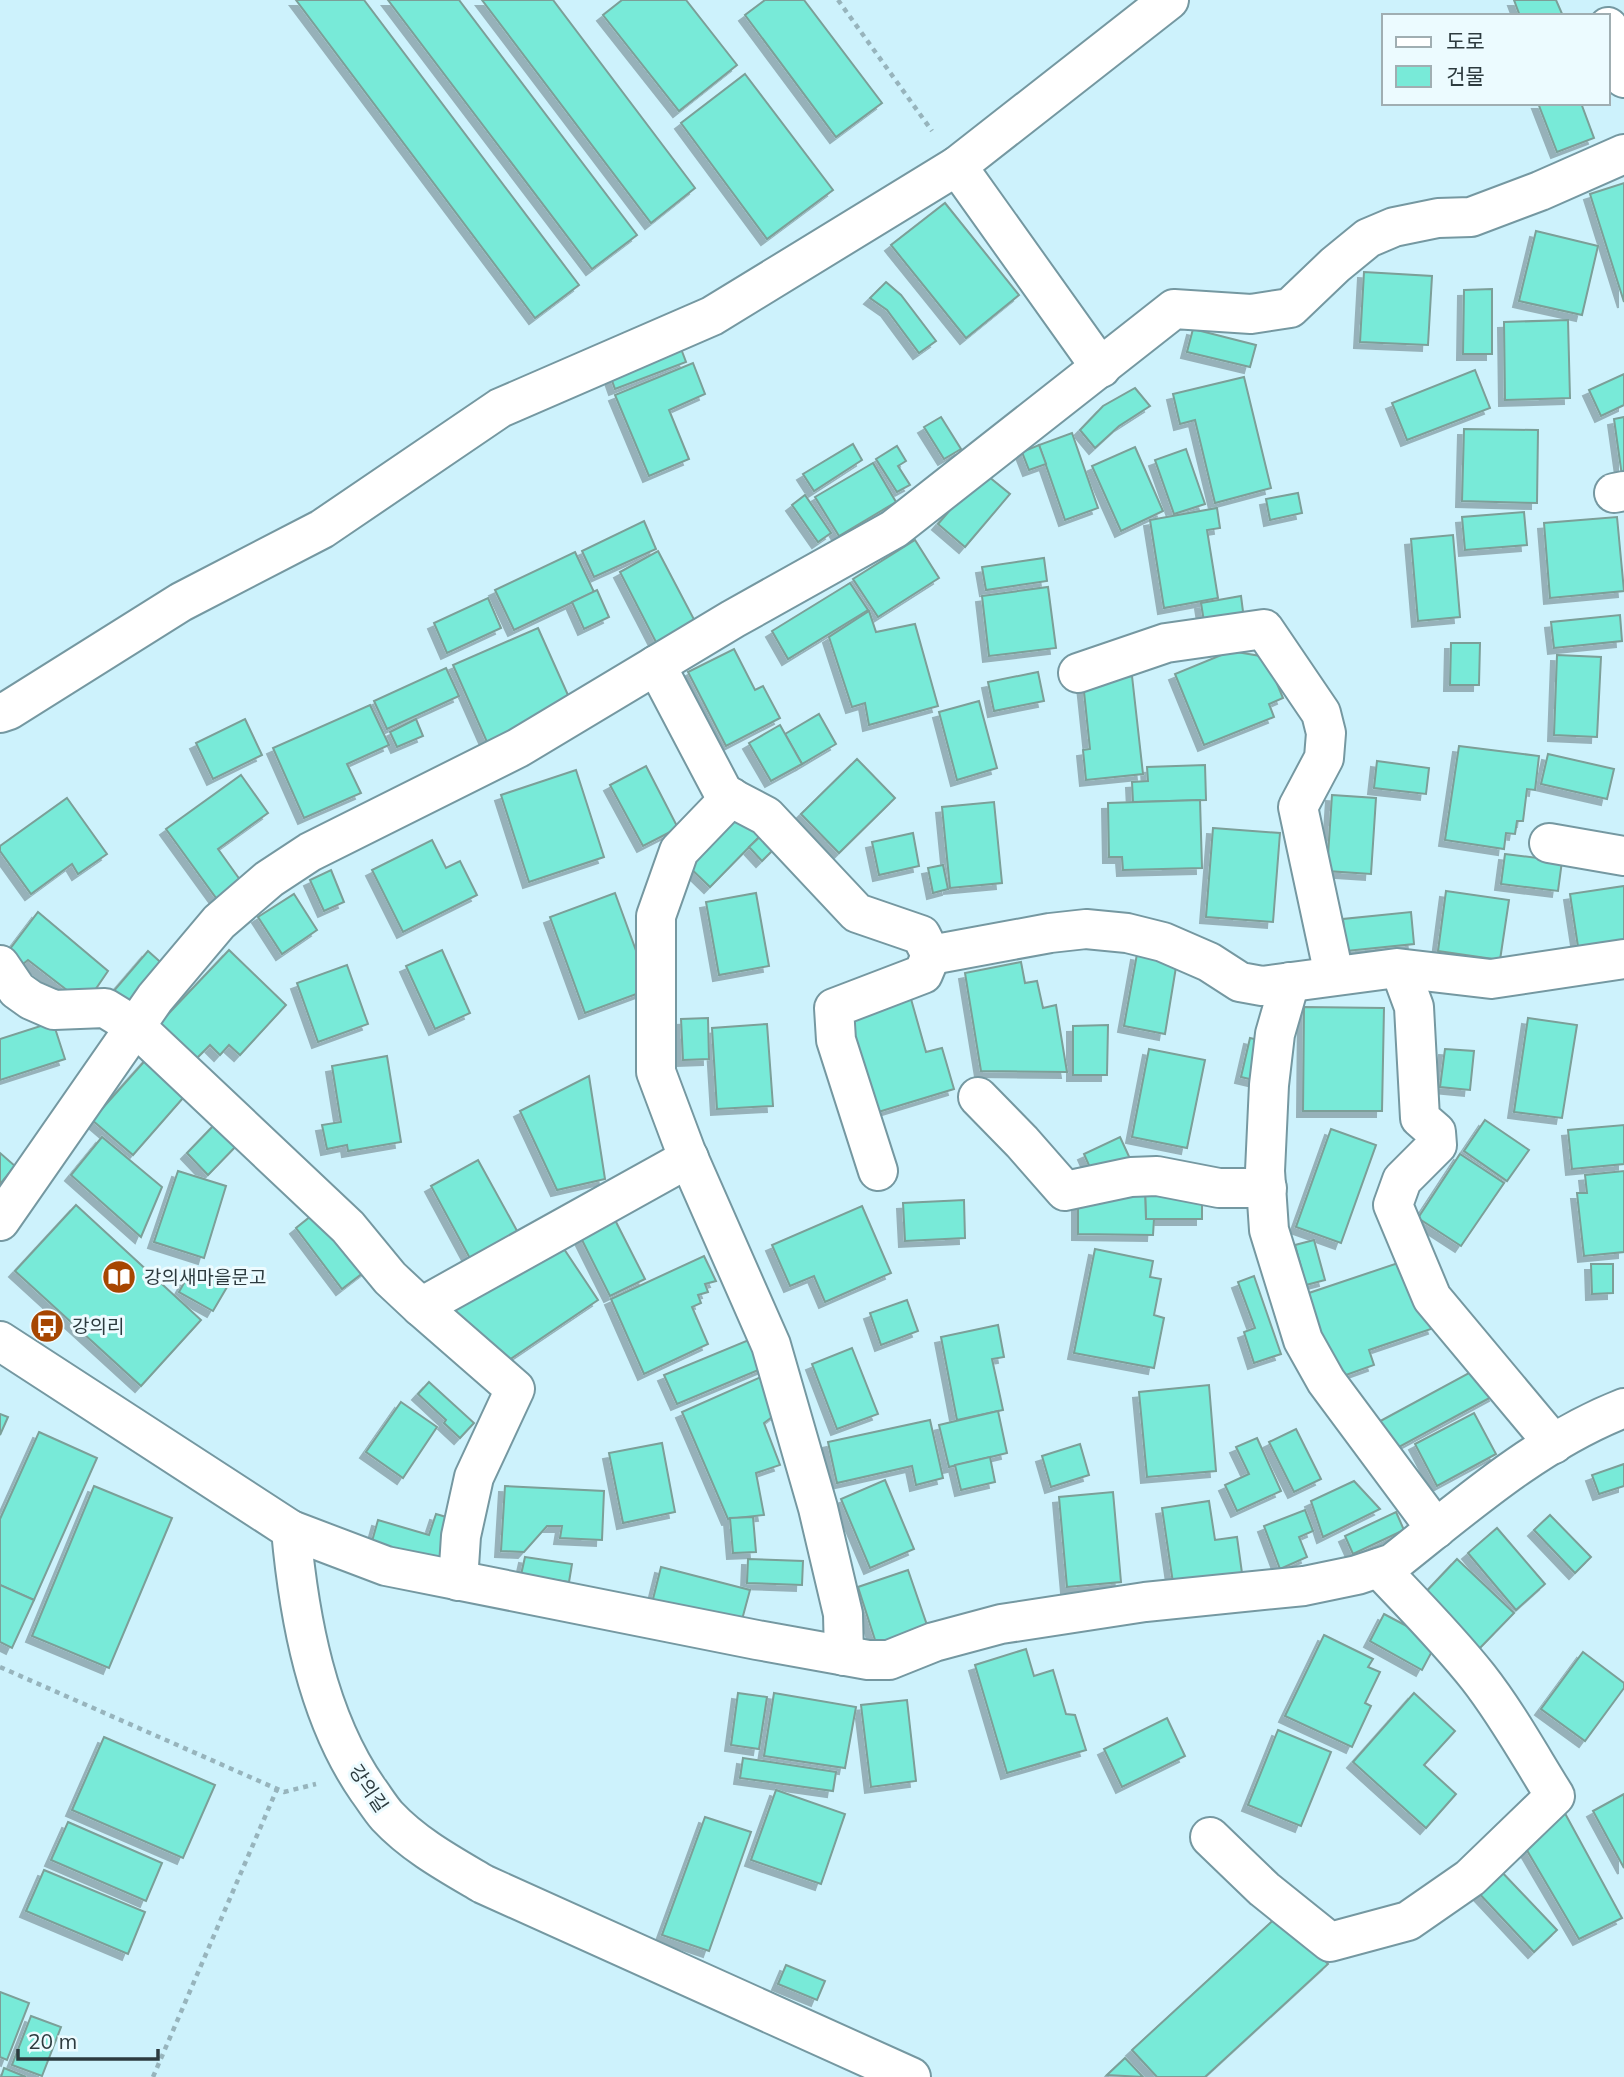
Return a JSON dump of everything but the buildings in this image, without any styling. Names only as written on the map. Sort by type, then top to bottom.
[{"type":"street","points":[[0,713],[9,710],[181,602],[322,529],[500,408],[712,316],[957,166],[1169,0]]},
{"type":"street","points":[[1610,33],[1624,78]]},
{"type":"street","points":[[0,1221],[155,998],[219,922],[269,879],[310,852],[518,748],[894,529],[1174,309],[1251,314],[1290,308],[1368,238],[1394,227],[1438,218],[1471,217],[1540,191],[1624,154]]},
{"type":"street","points":[[957,166],[1101,368]]},
{"type":"street","points":[[1078,673],[1166,643],[1264,629],[1321,713],[1326,733],[1324,758],[1298,807],[1334,975]]},
{"type":"street","points":[[656,666],[724,794],[766,816],[857,913],[921,935],[931,955],[923,974],[834,1008],[836,1040],[878,1171]]},
{"type":"street","points":[[731,797],[680,851],[656,916],[656,1072],[688,1155],[771,1345],[818,1508],[840,1601],[844,1656]]},
{"type":"street","points":[[1549,843],[1624,856]]},
{"type":"street","points":[[931,955],[1086,929],[1127,933],[1163,942],[1209,962],[1240,982],[1262,986],[1334,975],[1400,969],[1491,979],[1624,959]]},
{"type":"street","points":[[0,965],[17,990],[31,1000],[54,1010],[105,1008],[136,1027],[306,1185],[348,1227],[390,1278],[515,1389],[474,1477],[461,1536],[458,1581]]},
{"type":"street","points":[[1400,969],[1414,1007],[1420,1118],[1436,1132],[1437,1145],[1402,1180],[1394,1205],[1432,1298],[1554,1444]]},
{"type":"street","points":[[1290,982],[1275,1034],[1269,1085],[1266,1188],[1269,1230],[1303,1340],[1326,1381],[1436,1530]]},
{"type":"street","points":[[978,1097],[1065,1191],[1131,1177],[1157,1176],[1219,1188],[1266,1188]]},
{"type":"street","points":[[421,1307],[688,1155]]},
{"type":"street","points":[[0,1341],[291,1530],[386,1566],[868,1660],[889,1660],[934,1642],[1000,1623],[1145,1602],[1304,1586],[1379,1569],[1393,1563],[1532,1456],[1598,1418],[1624,1408]]},
{"type":"street","name":"강의길","points":[[291,1530],[296,1587],[310,1651],[336,1732],[357,1774],[386,1815],[412,1838],[440,1860],[483,1884],[911,2077]]},
{"type":"street","points":[[1210,1837],[1264,1889],[1330,1942],[1408,1921],[1470,1878],[1555,1796],[1505,1715],[1477,1677],[1433,1625],[1379,1569]]},
{"type":"path","points":[[838,0],[957,166]]},
{"type":"path","points":[[0,1667],[284,1792],[357,1774]]},
{"type":"path","points":[[153,2077],[277,1789]]},
{"type":"place","name":"강의새마을문고","points":[[119,1277]]},
{"type":"place","name":"강의리","points":[[47,1326]]}]
